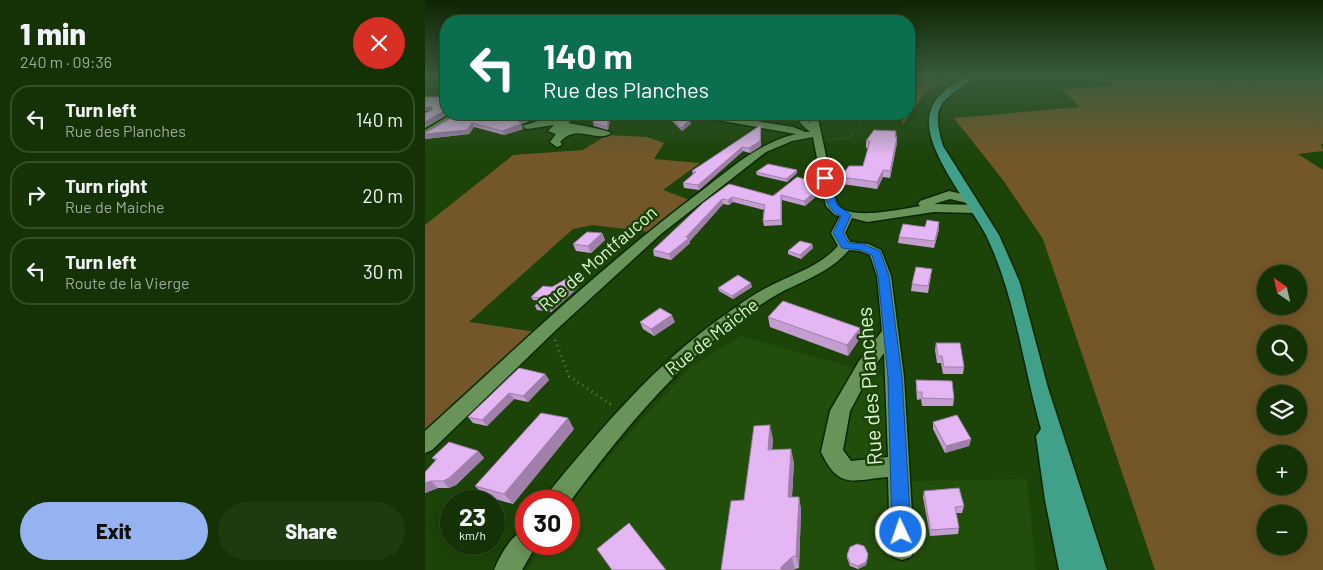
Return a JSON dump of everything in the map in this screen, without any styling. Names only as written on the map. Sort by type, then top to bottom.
[{"type":"main road","points":[[940,103],[932,119],[933,131],[938,146],[998,247],[1013,284],[1039,388],[1095,570]]},
{"type":"main road","points":[[1039,388],[1056,500],[1072,570]]},
{"type":"street","points":[[425,134],[448,120]]},
{"type":"street","points":[[734,120],[811,133]]},
{"type":"street","points":[[803,120],[811,133],[833,206],[839,212],[867,218],[974,204]]},
{"type":"street","points":[[811,133],[812,120]]},
{"type":"street","points":[[570,121],[606,133]]},
{"type":"street","points":[[557,144],[555,142],[570,121]]},
{"type":"street","points":[[527,126],[570,121],[592,123]]},
{"type":"street","name":"Rue de Montfaucon","points":[[425,444],[550,326],[656,231],[761,150],[781,140],[811,133]]},
{"type":"street","points":[[949,196],[952,189],[951,169]]},
{"type":"street","points":[[903,212],[949,196],[974,204]]},
{"type":"street","points":[[845,246],[838,233],[847,215]]},
{"type":"street","name":"Rue des Planches","points":[[845,246],[863,247],[876,253],[883,276],[895,377],[902,548]]},
{"type":"street","name":"Rue de Maiche","points":[[565,490],[625,414],[680,358],[722,325],[773,291],[813,273],[835,260],[845,246]]},
{"type":"street","points":[[890,332],[865,366],[840,411],[832,452],[845,471],[899,466]]},
{"type":"street","points":[[507,570],[517,555]]},
{"type":"path","points":[[1282,103],[1323,123]]},
{"type":"path","points":[[811,133],[829,140],[849,138],[858,129],[860,120]]},
{"type":"path","points":[[550,326],[569,376],[625,414]]},
{"type":"shaded area","points":[[1076,103],[1323,103],[1323,144],[1321,144],[1323,151],[1298,154],[1323,170],[1323,570],[1155,570],[1043,239],[1003,180],[954,118],[1080,107]]},
{"type":"shaded area","points":[[607,135],[647,137],[664,143],[654,159],[700,163],[663,190],[690,200],[649,232],[593,225],[573,229],[469,322],[536,332],[425,432],[425,225],[513,155],[583,150]]},
{"type":"shaded area","points":[[741,336],[887,377],[890,477],[912,481],[1027,479],[1036,570],[528,570],[537,555],[580,555],[580,491],[635,427],[692,366]]},
{"type":"building","points":[[425,103],[440,103],[440,113],[425,122],[425,113],[432,110],[432,107],[425,107]]},
{"type":"building","points":[[448,120],[520,120],[518,121],[521,124],[502,131],[472,123],[467,130],[425,133]]},
{"type":"building","points":[[594,120],[609,120],[607,127],[593,123]]},
{"type":"building","points":[[674,120],[690,120],[681,128]]},
{"type":"building","points":[[761,125],[760,141],[749,148],[742,147],[698,185],[683,183],[696,172],[692,171]]},
{"type":"building","points":[[874,130],[896,131],[895,137],[897,137],[890,171],[883,170],[877,182],[841,177],[849,166],[863,166],[870,141],[866,141]]},
{"type":"building","points":[[768,164],[797,170],[786,179],[756,172]]},
{"type":"building","points":[[797,177],[820,183],[821,187],[804,201],[781,195],[781,220],[763,221],[765,205],[732,197],[728,200],[722,199],[686,237],[689,238],[669,254],[653,250],[703,203],[729,184],[773,196]]},
{"type":"building","points":[[927,220],[939,222],[935,241],[899,237],[903,224],[925,227]]},
{"type":"building","points":[[587,232],[602,233],[588,246],[573,244]]},
{"type":"building","points":[[800,241],[812,244],[800,255],[788,251]]},
{"type":"building","points":[[916,267],[932,269],[928,286],[912,284]]},
{"type":"building","points":[[738,275],[751,283],[732,296],[718,288]]},
{"type":"building","points":[[568,278],[572,282],[577,283],[549,308],[535,306],[544,298],[531,297],[543,286],[552,287]]},
{"type":"building","points":[[783,301],[860,328],[847,345],[768,317]]},
{"type":"building","points":[[660,308],[672,315],[651,329],[640,322]]},
{"type":"building","points":[[936,343],[960,343],[964,367],[944,367],[942,356],[938,356]]},
{"type":"building","points":[[519,368],[545,374],[523,396],[509,393],[482,420],[468,417]]},
{"type":"building","points":[[916,380],[952,381],[954,399],[922,398],[922,392],[917,392]]},
{"type":"building","points":[[541,413],[568,418],[505,493],[505,490],[490,490],[475,486]]},
{"type":"building","points":[[957,415],[971,439],[946,446],[933,422]]},
{"type":"building","points":[[770,425],[768,450],[791,449],[788,497],[799,497],[796,556],[792,557],[781,567],[781,570],[721,570],[731,501],[744,500],[754,426]]},
{"type":"building","points":[[449,442],[478,451],[449,478],[443,481],[425,483],[425,472],[437,459],[432,458]]},
{"type":"building","points":[[959,488],[964,506],[955,507],[959,528],[930,530],[924,491]]},
{"type":"building","points":[[629,523],[666,570],[612,570],[597,549]]},
{"type":"building","points":[[857,544],[864,546],[868,554],[866,562],[858,566],[850,563],[847,555],[850,547]]},
{"type":"route","points":[[825,178],[833,206],[839,212],[847,215],[838,233],[845,246],[863,247],[876,253],[883,276],[895,377],[901,532]]}]
